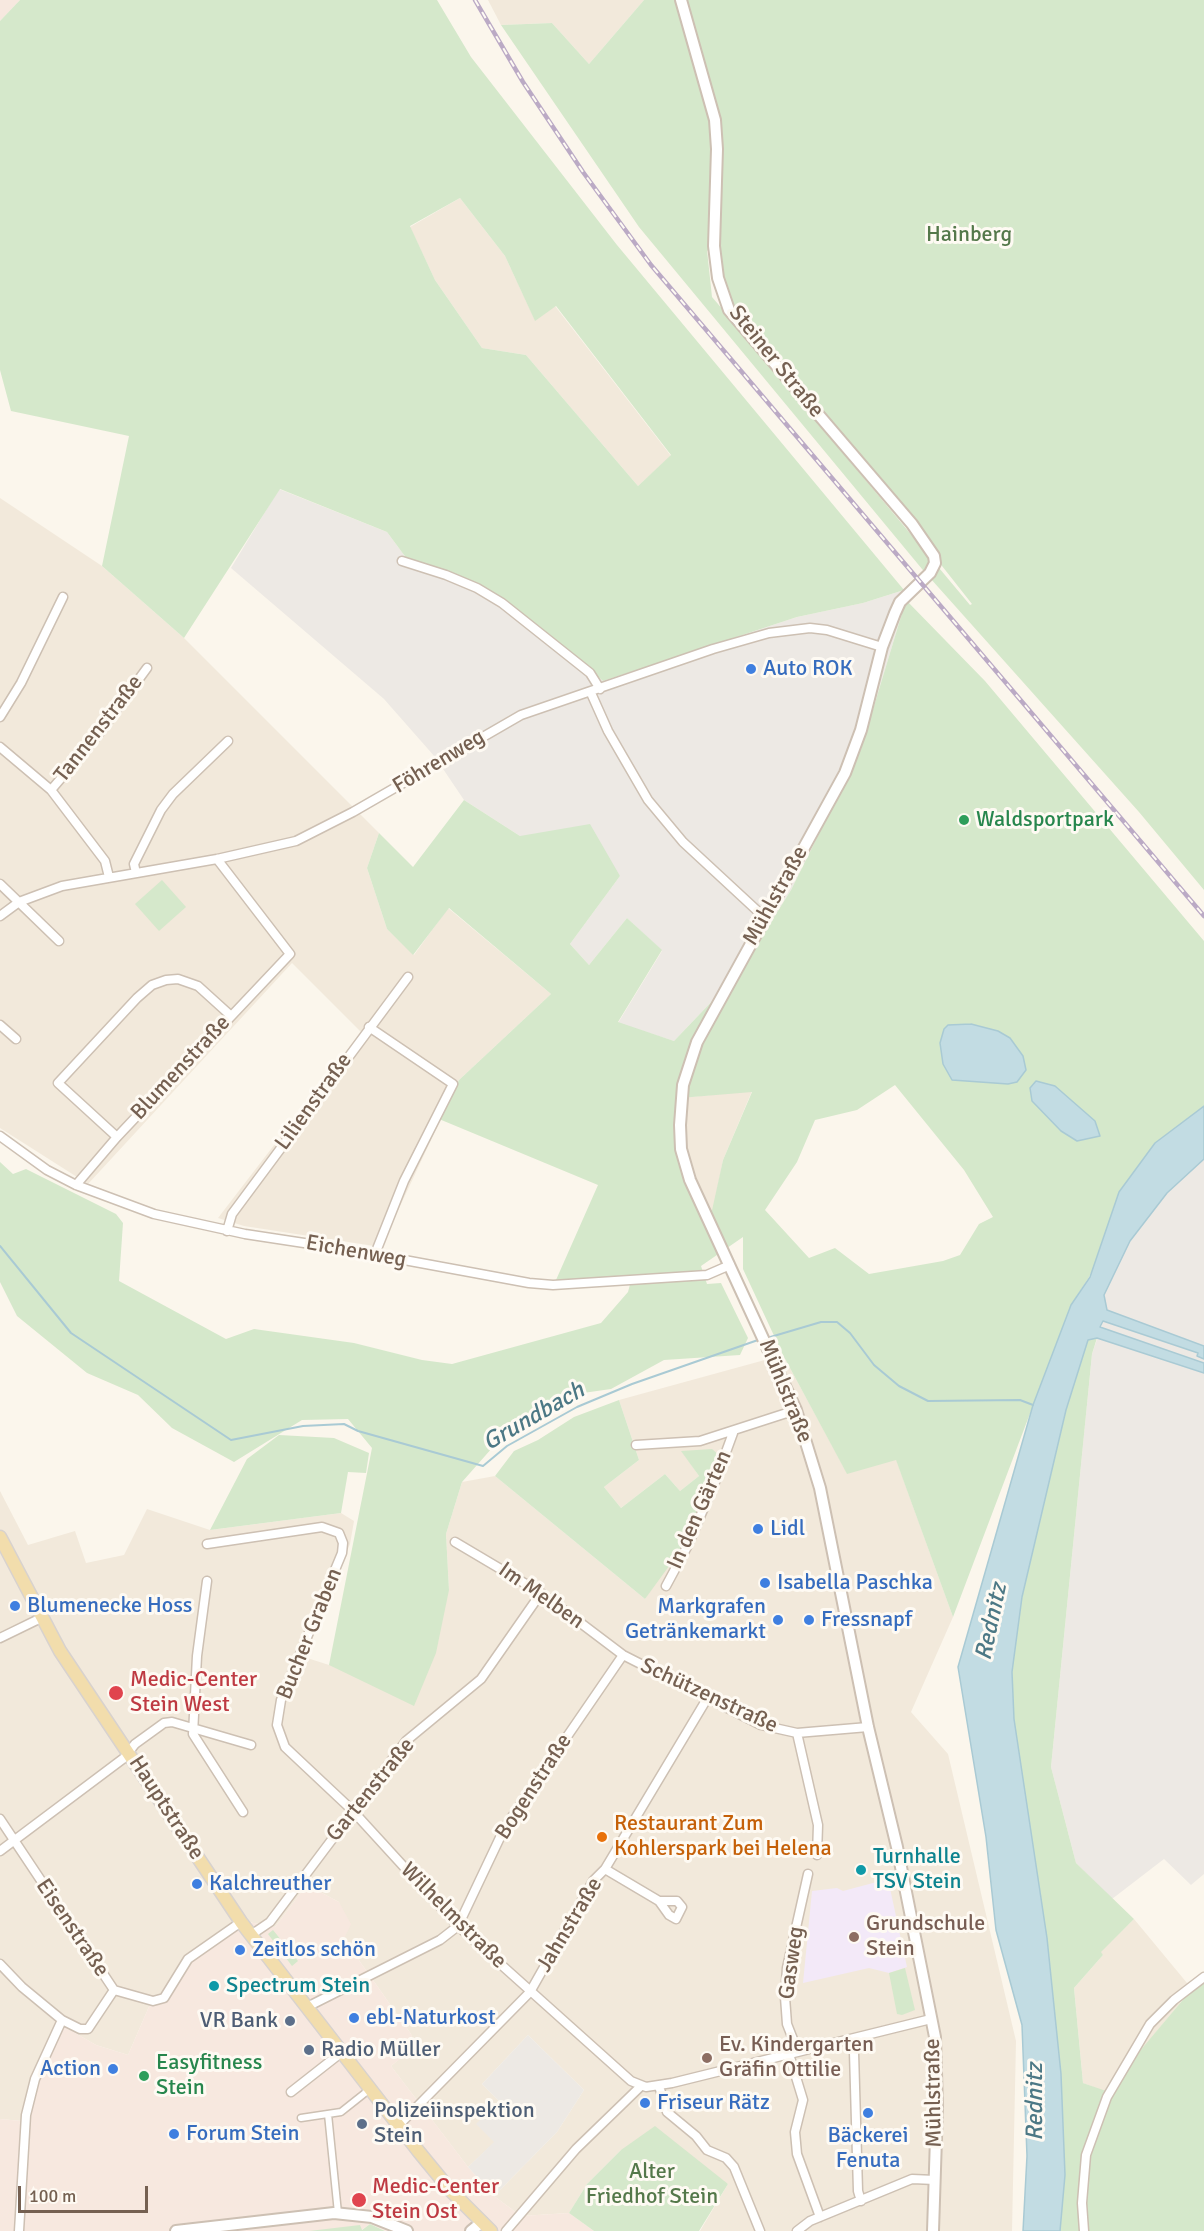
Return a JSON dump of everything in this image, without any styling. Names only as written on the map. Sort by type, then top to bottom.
[{"type":"main road","name":"Hauptstraße","points":[[0,1537],[60,1651],[131,1753],[193,1853],[241,1922],[398,2126],[451,2191],[486,2226]]},
{"type":"street","name":"Steiner Straße","points":[[681,0],[714,120],[717,149],[714,246],[722,289],[729,310],[932,550],[935,563],[930,573],[898,604]]},
{"type":"street","points":[[402,561],[477,588],[502,603],[590,673],[600,689]]},
{"type":"street","points":[[0,717],[21,683],[63,597]]},
{"type":"street","name":"Mühlstraße","points":[[898,604],[882,647],[861,730],[845,773],[764,916],[697,1042],[683,1085],[680,1125],[681,1149],[690,1180],[796,1410],[820,1488],[868,1727],[897,1848],[931,2019],[936,2054],[933,2231]]},
{"type":"street","name":"Föhrenweg","points":[[0,916],[19,902],[51,889],[109,877],[217,860],[286,843],[319,831],[521,715],[713,650],[769,633],[795,628],[827,630],[882,647]]},
{"type":"street","name":"Tannenstraße","points":[[51,790],[105,726],[147,668]]},
{"type":"street","points":[[591,693],[608,731],[648,800],[683,843],[764,916]]},
{"type":"street","points":[[136,873],[134,864],[161,810],[173,794],[228,741]]},
{"type":"street","points":[[0,747],[51,790],[105,861],[109,877]]},
{"type":"street","name":"Blumenstraße","points":[[76,1185],[117,1137],[290,954],[217,860]]},
{"type":"street","points":[[0,885],[59,940]]},
{"type":"street","name":"Lilienstraße","points":[[227,1231],[232,1214],[408,977]]},
{"type":"street","points":[[117,1137],[58,1083],[137,998],[152,985],[165,980],[178,979],[198,986],[230,1016]]},
{"type":"street","points":[[0,1025],[16,1039]]},
{"type":"street","points":[[369,1027],[453,1084],[404,1181],[375,1254]]},
{"type":"street","name":"Eichenweg","points":[[0,1136],[47,1170],[76,1185],[154,1214],[227,1231],[375,1254],[529,1283],[553,1285],[707,1275],[730,1265]]},
{"type":"street","points":[[636,1445],[700,1441],[732,1433],[796,1410]]},
{"type":"street","name":"In den Gärten","points":[[666,1586],[705,1505],[732,1433]]},
{"type":"street","name":"Bucher Graben","points":[[207,1544],[322,1527],[335,1530],[342,1537],[342,1553],[281,1700],[277,1725],[285,1747],[352,1810]]},
{"type":"street","name":"Im Melben","points":[[455,1542],[541,1593],[623,1655]]},
{"type":"street","points":[[207,1581],[197,1656],[194,1737],[243,1812]]},
{"type":"street","name":"Gartenstraße","points":[[251,1935],[270,1922],[406,1741],[481,1679],[541,1593]]},
{"type":"street","points":[[0,1638],[41,1618]]},
{"type":"street","name":"Schützenstraße","points":[[623,1655],[761,1725],[797,1733],[868,1727]]},
{"type":"street","name":"Bogenstraße","points":[[458,1926],[506,1827],[623,1655]]},
{"type":"street","name":"Jahnstraße","points":[[398,2126],[530,1992],[593,1881],[605,1869],[708,1697]]},
{"type":"street","points":[[0,1851],[131,1753],[135,1744],[164,1723],[193,1728],[251,1745]]},
{"type":"street","points":[[797,1733],[818,1825],[817,1855]]},
{"type":"street","name":"Wilhelmstraße","points":[[352,1810],[458,1926],[631,2081],[640,2086]]},
{"type":"street","name":"Eisenstraße","points":[[0,1819],[114,1990],[153,2001],[164,1998],[188,1959],[241,1922]]},
{"type":"street","points":[[605,1869],[659,1901]]},
{"type":"street","name":"Gasweg","points":[[808,1874],[787,1968],[784,1997],[787,2024],[803,2100],[795,2132],[797,2154],[820,2217]]},
{"type":"street","points":[[307,2007],[440,1940],[458,1926]]},
{"type":"street","points":[[0,1964],[22,1987],[62,2020],[80,2029],[88,2029],[114,1990]]},
{"type":"street","points":[[1084,2230],[1082,2203],[1086,2155],[1107,2097],[1132,2050],[1161,2013],[1204,1977]]},
{"type":"street","points":[[506,2231],[576,2149],[640,2086],[659,2086],[931,2019]]},
{"type":"street","points":[[19,2231],[26,2115],[35,2079],[62,2020]]},
{"type":"street","points":[[851,2039],[854,2052],[858,2191],[861,2201]]},
{"type":"street","points":[[291,2092],[342,2052]]},
{"type":"street","points":[[659,2086],[667,2112],[692,2133],[707,2150],[726,2158],[734,2167],[760,2231]]},
{"type":"street","points":[[301,2118],[341,2112],[370,2089]]},
{"type":"street","points":[[328,2114],[338,2213]]},
{"type":"street","points":[[797,2231],[820,2217],[912,2179],[935,2180]]},
{"type":"street","points":[[176,2231],[338,2213],[372,2217],[407,2231]]},
{"type":"street","points":[[471,2231],[486,2226]]},
{"type":"shaded area","points":[[0,0],[20,0],[0,21]]},
{"type":"shaded area","points":[[488,0],[644,0],[589,64],[552,23],[501,25]]},
{"type":"shaded area","points":[[460,198],[505,256],[535,320],[555,306],[671,456],[638,486],[526,355],[482,348],[435,280],[410,227]]},
{"type":"shaded area","points":[[279,489],[387,532],[407,559],[475,582],[526,616],[603,681],[797,617],[863,603],[904,590],[906,600],[861,749],[791,890],[739,973],[674,1041],[618,1023],[662,951],[627,918],[589,965],[570,944],[620,876],[520,836],[464,800],[435,757],[384,699],[231,568]]},
{"type":"shaded area","points":[[0,498],[102,566],[184,638],[379,833],[367,868],[387,929],[414,955],[448,908],[551,994],[459,1080],[381,1247],[244,1226],[218,1218],[361,1032],[292,963],[88,1184],[0,1128]]},
{"type":"shaded area","points":[[752,1091],[723,1160],[712,1216],[690,1177],[680,1098]]},
{"type":"shaded area","points":[[1204,1159],[1204,1874],[1191,1885],[1164,1859],[1112,1899],[1076,1863],[1051,1767],[1092,1354],[1107,1310],[1104,1295],[1130,1241],[1167,1193]]},
{"type":"shaded area","points":[[783,1355],[847,1473],[896,1459],[953,1617],[911,1712],[948,1754],[1016,2041],[1012,2231],[700,2231],[728,2184],[621,2150],[587,2184],[569,2213],[521,2216],[494,2196],[557,2132],[584,2090],[528,2035],[482,2084],[499,2101],[495,2142],[468,2167],[391,2066],[414,2047],[411,2034],[344,1939],[339,1902],[320,1892],[309,1882],[275,1927],[243,1921],[164,1996],[151,2002],[128,2055],[96,2045],[63,2026],[22,2121],[0,2119],[0,1491],[28,1545],[75,1531],[86,1563],[124,1555],[147,1509],[210,1530],[341,1513],[354,1521],[350,1544],[304,1657],[329,1665],[449,1590],[446,1534],[462,1482],[495,1476],[645,1599],[720,1456],[682,1451],[699,1476],[680,1491],[665,1474],[621,1508],[604,1487],[639,1460],[619,1400]]},
{"type":"shaded area","name":"Grundschule Stein","points":[[888,1879],[907,1967],[889,1973],[869,1968],[803,1983],[812,1891],[837,1888],[843,1891]]},
{"type":"shaded area","points":[[309,1882],[320,1892],[339,1902],[351,1924],[344,1939],[411,2034],[415,2047],[391,2066],[468,2167],[494,2196],[521,2216],[569,2213],[594,2231],[385,2231],[370,2224],[360,2231],[0,2231],[0,2119],[22,2121],[63,2026],[96,2045],[128,2055],[151,2002],[164,1996],[179,1971],[243,1921],[275,1927]]},
{"type":"shaded area","points":[[1134,1919],[1192,1989],[1106,2092],[1083,2083],[1074,1988],[1103,1955],[1100,1952]]},
{"type":"shaded area","points":[[528,2035],[584,2090],[557,2132],[494,2196],[468,2167],[494,2142],[476,2124],[499,2101],[482,2084]]},
{"type":"green space","points":[[20,0],[437,0],[471,57],[617,245],[904,590],[863,603],[797,617],[603,681],[526,616],[475,582],[407,559],[387,532],[280,489],[184,638],[102,566],[129,436],[11,411],[0,370],[0,21]],"holes":[[[460,198],[505,256],[535,321],[556,306],[671,455],[638,486],[526,355],[482,348],[435,280],[410,226]]]},
{"type":"green space","name":"Hainberg","points":[[644,0],[1204,0],[1204,890],[1139,812],[922,569],[639,227],[501,25],[552,23],[589,64]],"holes":[[[707,250],[720,268],[718,286],[724,311],[712,297]],[[766,361],[905,519],[972,604],[970,605]]]},
{"type":"green space","points":[[906,600],[985,681],[1204,941],[1204,1106],[1155,1143],[1089,1277],[1071,1305],[953,1617],[896,1460],[847,1474],[783,1355],[743,1269],[743,1237],[701,1266],[707,1284],[721,1283],[748,1338],[740,1355],[664,1360],[611,1389],[576,1394],[536,1425],[508,1430],[462,1482],[446,1534],[449,1590],[436,1653],[414,1706],[329,1665],[372,1448],[348,1419],[302,1420],[234,1462],[172,1428],[138,1395],[87,1373],[17,1316],[0,1282],[0,1162],[13,1174],[26,1169],[116,1214],[123,1223],[119,1281],[226,1339],[254,1329],[354,1343],[422,1360],[452,1364],[601,1323],[628,1292],[632,1277],[556,1280],[598,1185],[439,1119],[459,1080],[551,994],[449,908],[413,955],[387,929],[367,868],[379,833],[413,867],[464,800],[520,836],[590,824],[620,876],[570,944],[589,965],[627,918],[662,950],[618,1022],[674,1041],[739,973],[791,890],[861,749]],"holes":[[[895,1085],[964,1170],[993,1217],[979,1224],[960,1255],[943,1261],[869,1274],[835,1248],[809,1258],[765,1210],[797,1162],[815,1120],[857,1110]],[[752,1092],[723,1160],[711,1215],[690,1177],[680,1098]]]},
{"type":"green space","points":[[162,880],[186,907],[159,931],[135,904]]},
{"type":"green space","points":[[1097,1338],[1092,1354],[1051,1767],[1076,1863],[1134,1919],[1101,1952],[1103,1955],[1074,1988],[1083,2083],[1106,2091],[1192,1989],[1204,1982],[1204,2231],[1060,2231],[1065,2175],[1061,2074],[1047,1938],[1014,1720],[1012,1672],[1022,1597],[1066,1410],[1088,1340]]},
{"type":"green space","points":[[619,1400],[639,1460],[604,1487],[621,1508],[665,1474],[680,1491],[699,1476],[681,1451],[712,1449],[720,1456],[680,1551],[645,1599],[495,1476],[514,1451],[538,1440],[574,1417]]},
{"type":"green space","points":[[279,1435],[334,1438],[369,1453],[366,1473],[348,1472],[341,1513],[210,1530],[247,1459]]},
{"type":"green space","points":[[273,1930],[298,1961],[292,1966],[268,1934]]},
{"type":"green space","points":[[905,1968],[915,2010],[902,2015],[897,2014],[889,1973]]},
{"type":"green space","name":"Alter Friedhof Stein","points":[[655,2126],[728,2184],[699,2231],[594,2231],[569,2213],[587,2184],[621,2150]]},
{"type":"green space","points":[[370,2224],[385,2231],[309,2231],[360,2225],[362,2230]]},
{"type":"water","points":[[971,1024],[998,1031],[1010,1038],[1023,1056],[1026,1070],[1017,1082],[1008,1084],[952,1080],[943,1064],[940,1043],[944,1029],[948,1025]]},
{"type":"water","points":[[1036,1081],[1055,1086],[1095,1121],[1100,1136],[1077,1141],[1061,1131],[1032,1101],[1030,1088]]},
{"type":"water","name":"Rednitz","points":[[1204,1106],[1204,1159],[1167,1193],[1130,1241],[1104,1295],[1107,1310],[1204,1346],[1204,1359],[1197,1356],[1198,1353],[1103,1321],[1100,1327],[1204,1363],[1204,1373],[1097,1338],[1088,1340],[1066,1410],[1022,1597],[1012,1672],[1014,1719],[1047,1938],[1061,2074],[1065,2175],[1060,2231],[1023,2231],[1027,2156],[1022,2025],[996,1930],[986,1837],[958,1667],[1033,1405],[1071,1305],[1090,1277],[1119,1192],[1155,1143]]},
{"type":"waterway","name":"Grundbach","points":[[0,1246],[71,1333],[231,1440],[303,1426],[344,1424],[358,1431],[483,1466],[507,1446],[577,1407],[632,1384],[758,1340]]},
{"type":"waterway","name":"Grundbach","points":[[767,1338],[821,1322],[837,1322],[850,1333],[874,1365],[899,1386],[928,1401],[1020,1400],[1033,1405]]},
{"type":"railway","points":[[475,0],[523,82],[583,172],[651,265],[1204,916]]},
{"type":"place","name":"Auto ROK","points":[[751,669]]},
{"type":"place","name":"Waldsportpark","points":[[964,820]]},
{"type":"place","name":"Lidl","points":[[758,1529]]},
{"type":"place","name":"Isabella Paschka","points":[[765,1583]]},
{"type":"place","name":"Blumenecke Hoss","points":[[15,1606]]},
{"type":"place","name":"Markgrafen Getränkemarkt","points":[[778,1620]]},
{"type":"place","name":"Fressnapf","points":[[809,1620]]},
{"type":"place","name":"Medic-Center Stein West","points":[[116,1693]]},
{"type":"place","name":"Restaurant Zum Kohlerspark bei Helena","points":[[602,1837]]},
{"type":"place","name":"Turnhalle TSV Stein","points":[[861,1870]]},
{"type":"place","name":"Kalchreuther","points":[[197,1884]]},
{"type":"place","name":"Grundschule Stein","points":[[854,1937]]},
{"type":"place","name":"Zeitlos schön","points":[[240,1950]]},
{"type":"place","name":"Spectrum Stein","points":[[214,1986]]},
{"type":"place","name":"ebl-Naturkost","points":[[354,2018]]},
{"type":"place","name":"VR Bank","points":[[290,2021]]},
{"type":"place","name":"Radio Müller","points":[[309,2050]]},
{"type":"place","name":"Ev. Kindergarten Gräfin Ottilie","points":[[707,2058]]},
{"type":"place","name":"Action","points":[[113,2069]]},
{"type":"place","name":"Easyfitness Stein","points":[[144,2076]]},
{"type":"place","name":"Friseur Rätz","points":[[645,2103]]},
{"type":"place","name":"Bäckerei Fenuta","points":[[868,2113]]},
{"type":"place","name":"Polizeiinspektion Stein","points":[[362,2124]]},
{"type":"place","name":"Forum Stein","points":[[174,2134]]},
{"type":"place","name":"Medic-Center Stein Ost","points":[[359,2200]]}]
